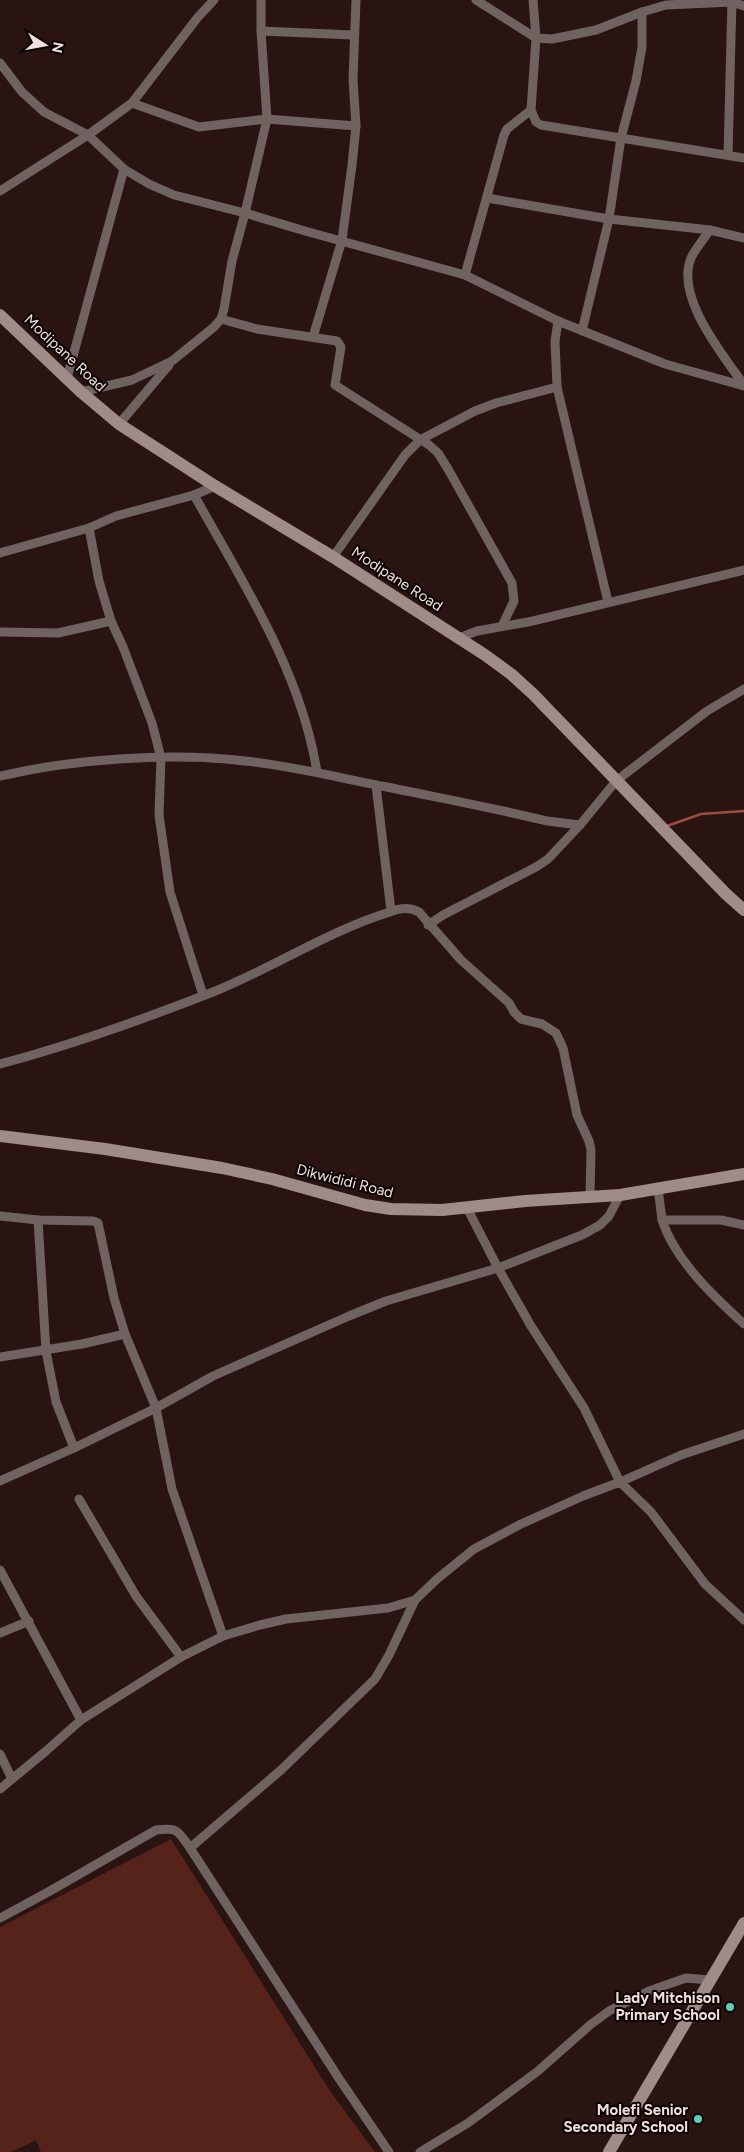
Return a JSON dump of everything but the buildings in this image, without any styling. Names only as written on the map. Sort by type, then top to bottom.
[{"type":"main road","name":"Modipane Road","points":[[0,315],[81,392],[119,424],[459,638],[524,685],[726,894],[744,910]]},
{"type":"main road","name":"Dikwididi Road","points":[[0,1136],[105,1149],[222,1168],[272,1179],[365,1205],[391,1209],[468,1208],[525,1201],[590,1198],[620,1195],[744,1174]]},
{"type":"main road","points":[[609,2152],[744,1923]]},
{"type":"street","points":[[0,191],[88,135],[132,104],[198,17],[214,0]]},
{"type":"street","points":[[119,424],[172,361],[214,327],[221,319],[232,261],[267,118],[261,31],[261,0]]},
{"type":"street","points":[[313,337],[342,240],[356,126],[353,35],[356,0]]},
{"type":"street","points":[[476,0],[536,38],[552,39],[596,30],[642,12],[666,6],[732,1],[744,6]]},
{"type":"street","points":[[533,0],[536,38],[531,110],[536,122],[744,158]]},
{"type":"street","points":[[728,155],[732,1]]},
{"type":"street","points":[[582,331],[609,219],[621,138],[636,81],[642,47],[642,12]]},
{"type":"street","points":[[261,31],[353,35]]},
{"type":"street","points":[[0,63],[22,92],[44,112],[88,135],[124,169],[149,184],[174,195],[465,275],[558,321],[664,364],[743,382]]},
{"type":"street","points":[[132,104],[199,127],[267,118],[356,126]]},
{"type":"street","points":[[465,275],[504,135],[507,129],[531,110]]},
{"type":"street","points":[[66,378],[124,169]]},
{"type":"street","points":[[487,198],[609,219],[710,230],[744,238]]},
{"type":"street","points":[[710,230],[692,256],[688,271],[690,290],[704,329],[743,382]]},
{"type":"street","points":[[221,319],[256,329],[337,341],[341,347],[335,385],[438,453],[512,583],[514,601],[502,626]]},
{"type":"street","points":[[558,321],[554,341],[557,387],[608,602]]},
{"type":"street","points":[[81,392],[132,380],[172,361]]},
{"type":"street","points":[[333,557],[405,455],[420,440],[475,410],[557,387]]},
{"type":"street","points":[[0,553],[89,528],[116,516],[216,486]]},
{"type":"street","points":[[194,494],[239,575],[295,688],[307,726],[317,772]]},
{"type":"street","points":[[89,528],[99,581],[110,621],[124,646],[152,723],[160,758],[159,815],[170,892],[202,995]]},
{"type":"street","points":[[459,638],[467,634],[528,622],[744,570]]},
{"type":"street","points":[[0,632],[58,634],[110,621]]},
{"type":"street","points":[[428,925],[536,868],[548,859],[580,825],[616,781],[708,711],[744,689]]},
{"type":"street","points":[[0,776],[22,771],[88,763],[205,757],[247,761],[317,772],[509,811],[547,821],[580,825]]},
{"type":"street","points":[[376,785],[391,911]]},
{"type":"street","points":[[0,1064],[100,1033],[212,992],[335,934],[391,911],[413,909],[419,912],[428,925],[461,960],[509,1002],[514,1012],[521,1019],[542,1024],[556,1033],[562,1048],[577,1116],[589,1141],[591,1162],[590,1198]]},
{"type":"street","points":[[658,1188],[662,1220],[668,1237],[677,1252],[723,1305],[744,1324]]},
{"type":"street","points":[[0,1481],[156,1408],[213,1376],[349,1316],[386,1301],[498,1268],[582,1235],[609,1216],[620,1195]]},
{"type":"street","points":[[468,1208],[498,1268],[531,1326],[584,1408],[620,1482],[650,1512],[705,1584],[744,1620]]},
{"type":"street","points":[[0,1216],[38,1220],[92,1221],[98,1223],[114,1298],[125,1334],[156,1408],[172,1489],[223,1636]]},
{"type":"street","points":[[38,1220],[46,1351],[56,1402],[74,1448]]},
{"type":"street","points":[[662,1220],[721,1220],[744,1225]]},
{"type":"street","points":[[0,1356],[46,1351],[125,1334]]},
{"type":"street","points":[[190,1848],[281,1770],[375,1679],[389,1655],[415,1600],[437,1579],[474,1549],[521,1524],[583,1496],[681,1456],[744,1434]]},
{"type":"street","points":[[79,1499],[136,1596],[181,1657]]},
{"type":"street","points":[[0,1570],[29,1620],[81,1720]]},
{"type":"street","points":[[0,1789],[81,1720],[181,1657],[223,1636],[286,1619],[388,1608],[415,1600]]},
{"type":"street","points":[[0,1633],[29,1620]]},
{"type":"street","points":[[0,1754],[12,1779]]},
{"type":"street","points":[[0,1918],[50,1892],[156,1830],[172,1828],[180,1832],[340,2080],[389,2152]]},
{"type":"street","points":[[420,2152],[468,2123],[538,2072],[590,2025],[609,2012],[649,1991],[686,1978],[710,1980]]},
{"type":"shaded area","points":[[171,1839],[330,2091],[375,2152],[41,2152],[36,2140],[11,2152],[0,2152],[0,1927]]},
{"type":"waterway","points":[[667,826],[701,814],[744,811]]},
{"type":"place","name":"Lady Mitchison Primary School","points":[[730,2007]]},
{"type":"place","name":"Molefi Senior Secondary School","points":[[698,2119]]}]
